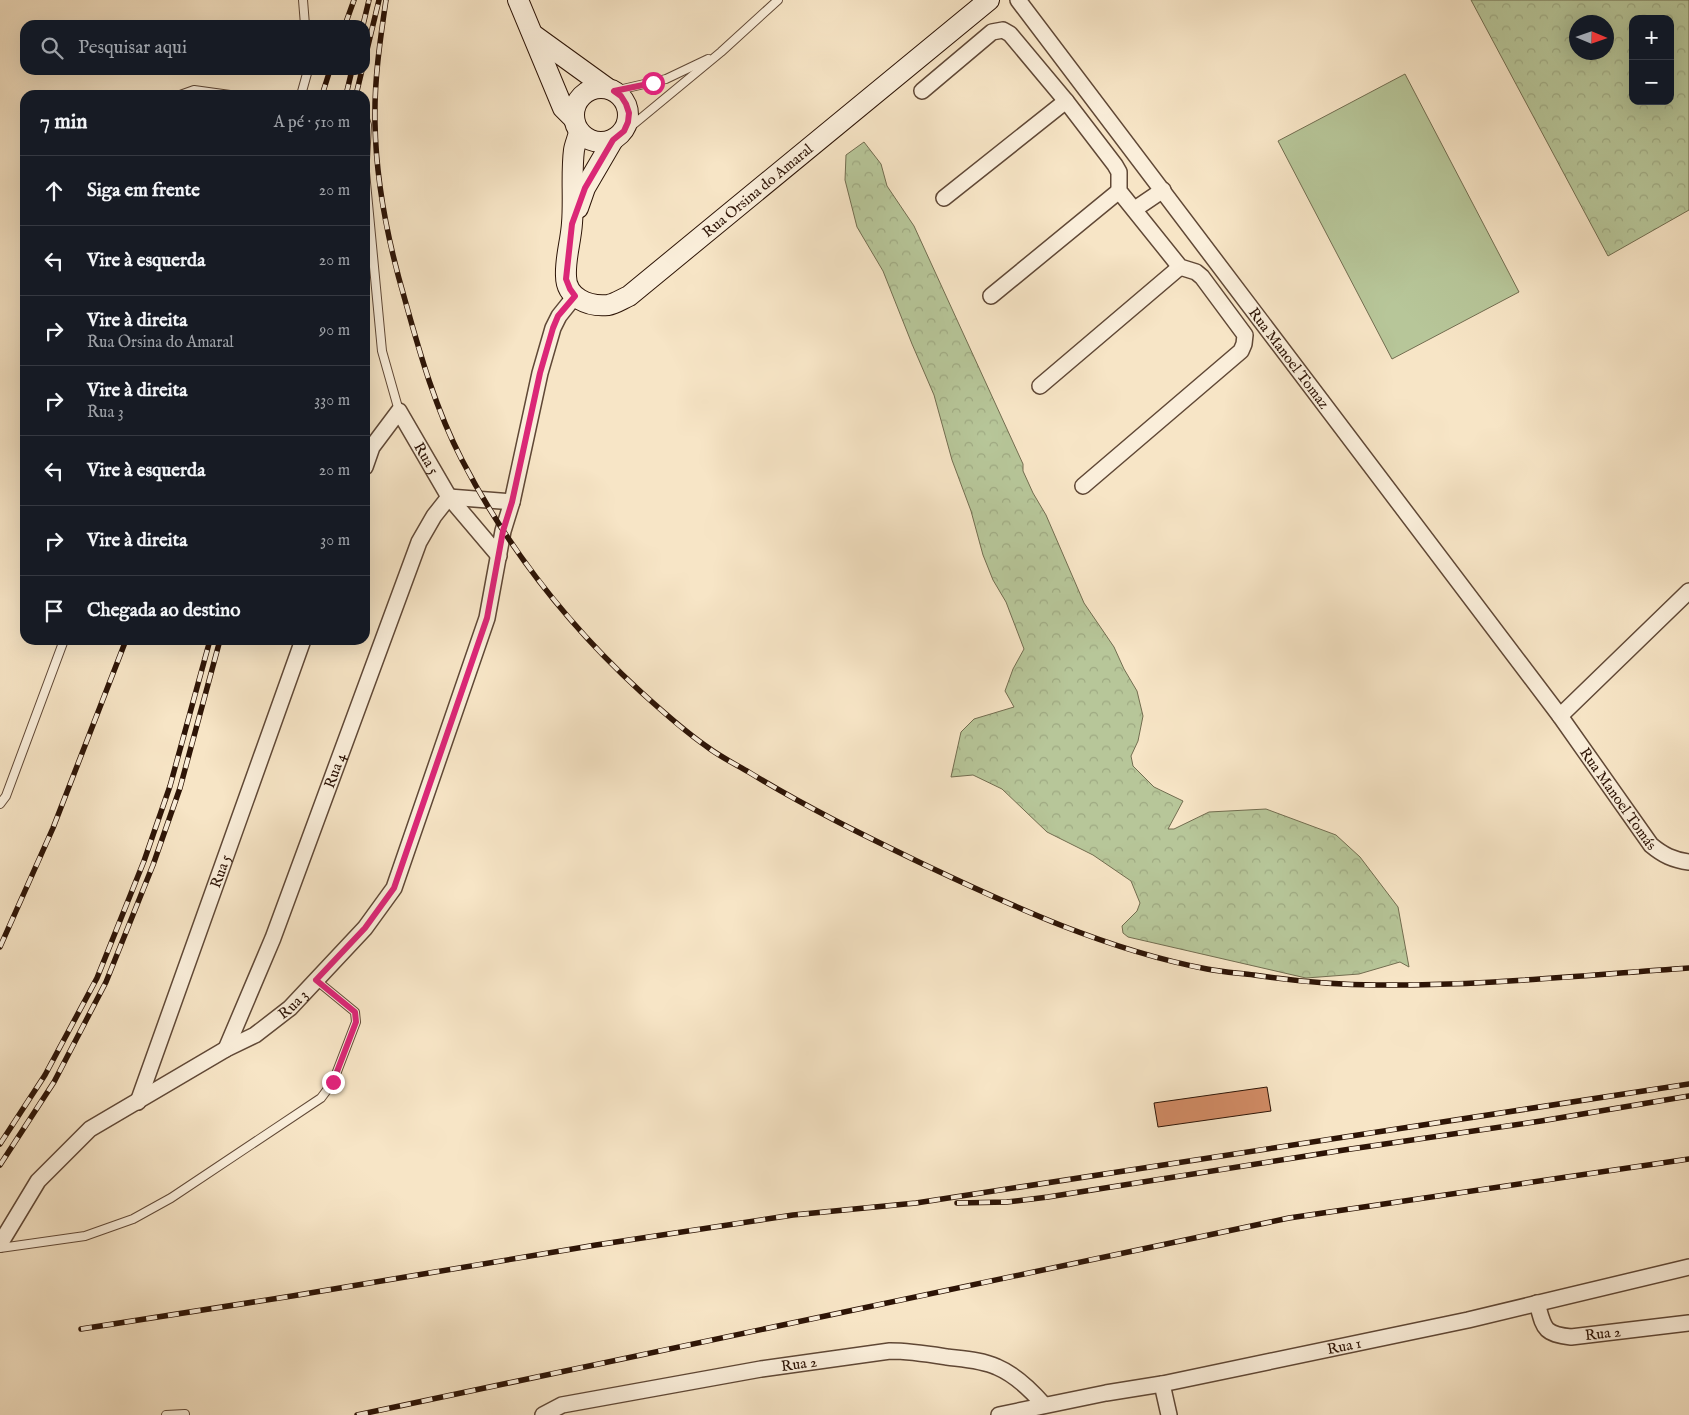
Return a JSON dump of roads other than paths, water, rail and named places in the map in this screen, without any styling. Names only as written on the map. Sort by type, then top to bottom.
[{"type":"street","name":"Rua Orsina do Amaral","points":[[575,296],[584,303],[595,305],[610,305],[629,296],[989,0]]},
{"type":"street","name":"Rua Manoel Tomaz","points":[[1018,0],[1560,716]]},
{"type":"street","points":[[522,2],[533,35],[563,108],[591,141],[598,143],[615,139]]},
{"type":"street","points":[[922,91],[992,32],[1004,30],[1010,34],[1066,101],[1115,165],[1119,172],[1120,190],[1180,267],[1196,272],[1202,277],[1245,335],[1241,351],[1084,486]]},
{"type":"street","points":[[533,35],[621,96],[629,113],[624,131],[615,139],[585,188],[572,224]]},
{"type":"street","points":[[575,296],[566,279],[572,224],[574,150],[577,126],[575,109],[579,99],[586,92],[596,88],[610,89]]},
{"type":"street","points":[[944,198],[1066,101]]},
{"type":"street","points":[[991,296],[1120,190]]},
{"type":"street","points":[[1136,209],[1163,190]]},
{"type":"street","points":[[1040,386],[1180,267]]},
{"type":"street","name":"Rua 3","points":[[0,1244],[38,1181],[90,1129],[255,1034],[283,1013],[365,928],[394,888],[487,618],[503,531],[512,502],[540,373],[553,328],[558,316],[575,296]]},
{"type":"street","points":[[370,453],[372,447],[399,411]]},
{"type":"street","name":"Rua 5","points":[[399,411],[449,496],[499,556]]},
{"type":"street","points":[[449,496],[512,502]]},
{"type":"street","name":"Rua 4","points":[[226,1049],[276,929],[419,542],[434,516],[449,496]]},
{"type":"street","points":[[1560,716],[1689,591]]},
{"type":"street","name":"Rua 5","points":[[138,1102],[301,645]]},
{"type":"street","name":"Rua Manoel Tomás","points":[[1560,716],[1651,845],[1661,854],[1673,860],[1689,862]]},
{"type":"street","name":"Rua 1","points":[[999,1415],[1162,1384],[1468,1320],[1689,1267]]},
{"type":"street","name":"Rua 2","points":[[1537,1303],[1543,1325],[1548,1332],[1559,1336],[1571,1337],[1689,1323]]},
{"type":"street","name":"Rua 2","points":[[543,1415],[562,1405],[761,1369],[908,1350],[996,1366],[1012,1375],[1044,1405]]},
{"type":"street","points":[[1162,1384],[1168,1415]]},
{"type":"lane","points":[[303,0],[305,20]]},
{"type":"lane","points":[[615,139],[721,52],[778,0]]},
{"type":"lane","points":[[610,89],[666,79],[721,52]]},
{"type":"lane","points":[[302,90],[307,75]]},
{"type":"lane","points":[[370,225],[382,351],[399,411]]},
{"type":"lane","points":[[0,804],[6,796],[62,645]]},
{"type":"lane","points":[[0,1248],[85,1236],[133,1219],[171,1198],[321,1098],[333,1082],[356,1022],[355,1012],[316,980]]},
{"type":"lane","points":[[166,1415],[185,1414]]},
{"type":"railway","points":[[347,20],[354,0]]},
{"type":"railway","points":[[364,20],[369,0]]},
{"type":"railway","points":[[370,37],[379,0]]},
{"type":"railway","points":[[386,0],[375,92],[376,145],[380,190],[399,278],[423,361],[444,422],[462,460],[499,524],[541,584],[614,667],[697,740],[768,784],[812,808],[957,880],[1062,926],[1133,951],[1170,961],[1224,972],[1300,981],[1362,985],[1494,982],[1689,968]]},
{"type":"railway","points":[[324,90],[328,75]]},
{"type":"railway","points":[[347,90],[351,75]]},
{"type":"railway","points":[[357,90],[361,75]]},
{"type":"railway","points":[[0,947],[53,828],[124,645]]},
{"type":"railway","points":[[0,1144],[45,1075],[97,978],[144,861],[170,786],[209,645]]},
{"type":"railway","points":[[0,1165],[54,1082],[106,982],[153,865],[180,788],[219,645]]},
{"type":"railway","points":[[81,1329],[596,1245],[793,1215],[916,1203],[1689,1084]]},
{"type":"railway","points":[[957,1203],[1007,1202],[1048,1197],[1541,1121],[1689,1096]]},
{"type":"railway","points":[[357,1415],[1289,1218],[1689,1159]]}]
